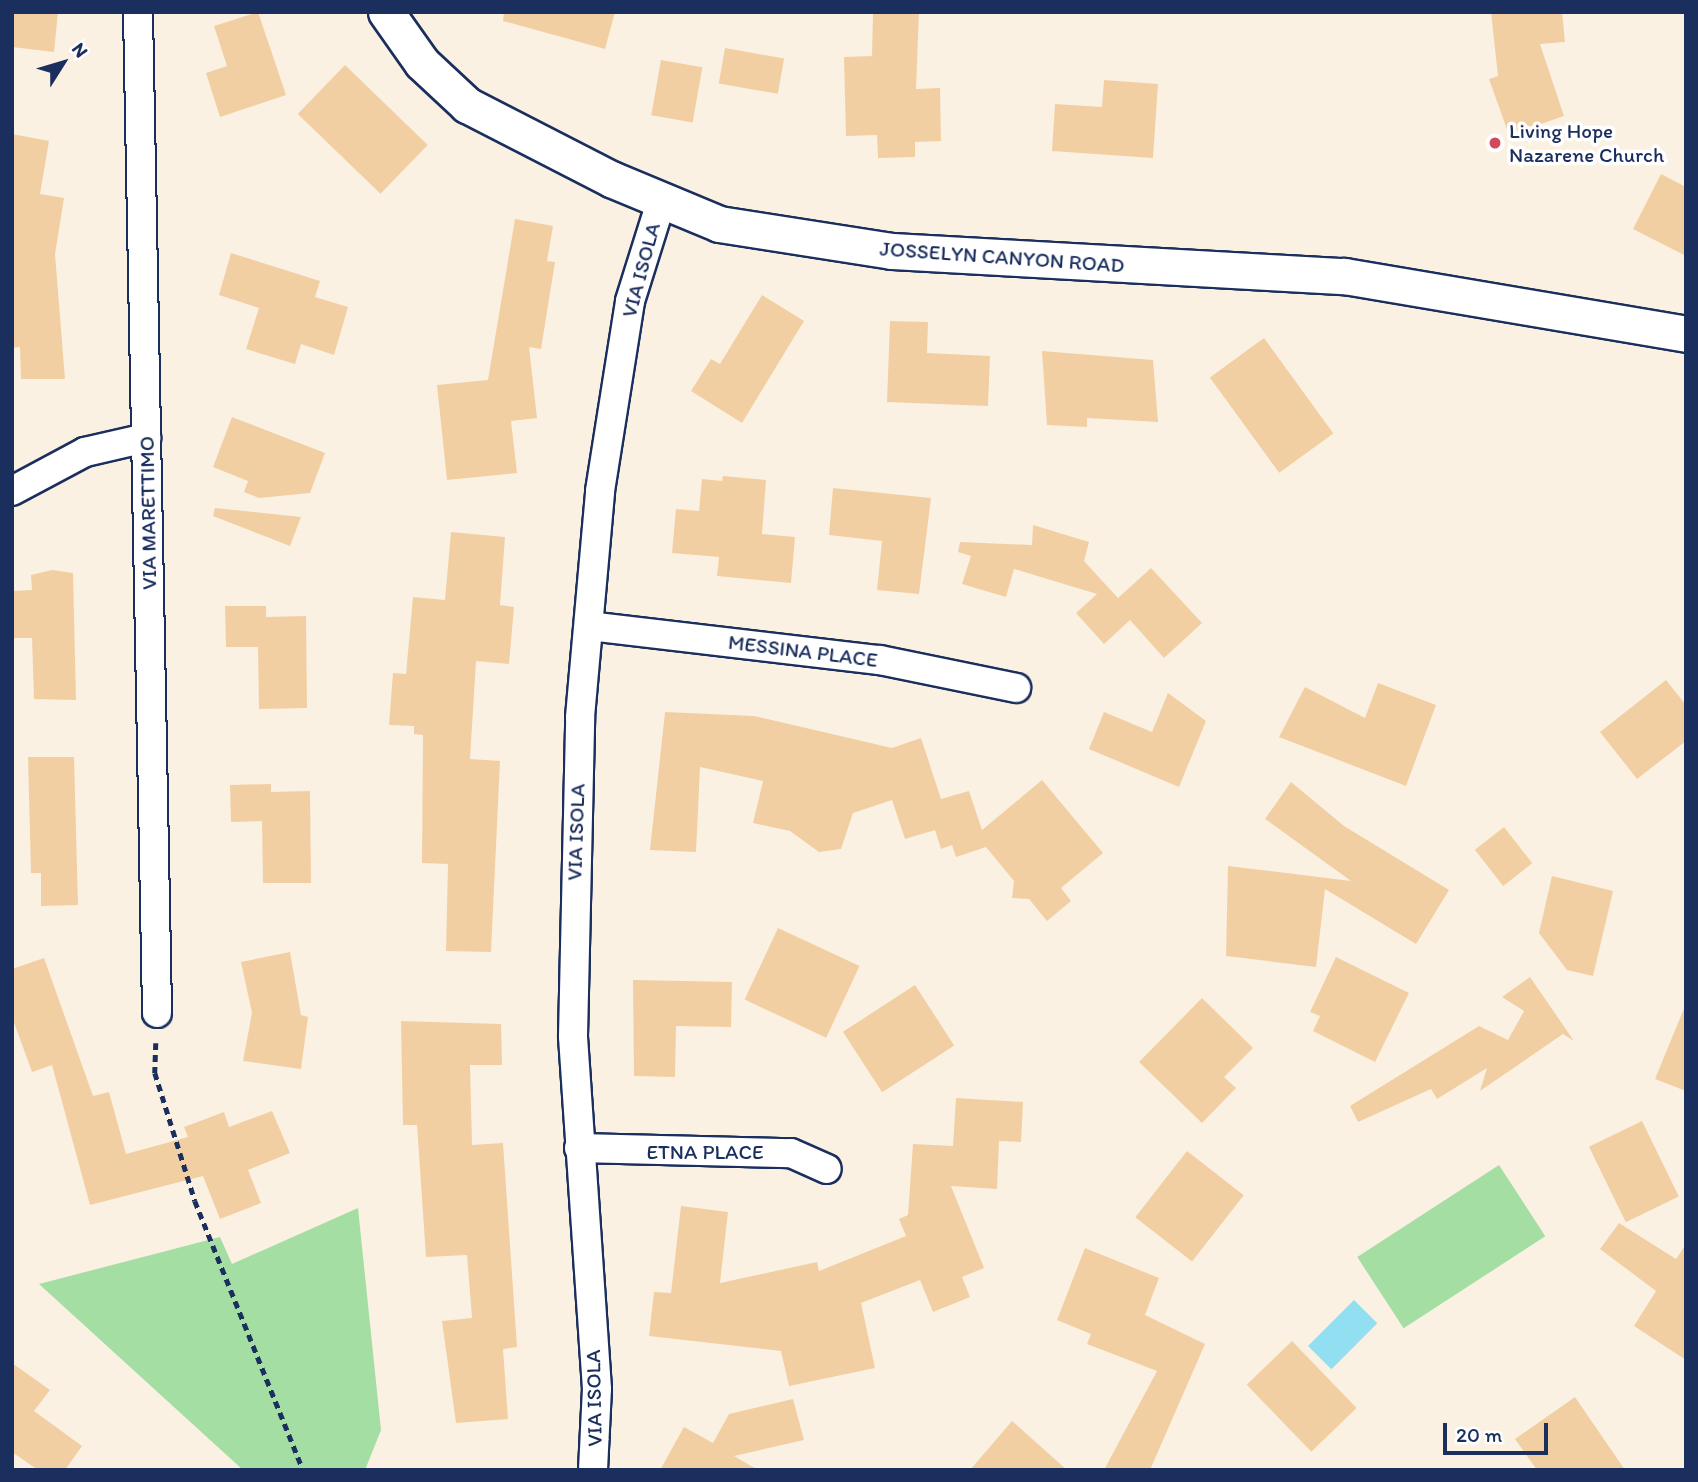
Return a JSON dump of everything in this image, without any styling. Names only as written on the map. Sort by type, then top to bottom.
[{"type":"street","name":"VIA MARETTIMO","points":[[138,12],[157,1013]]},
{"type":"street","name":"JOSSELYN CANYON ROAD","points":[[386,12],[422,63],[467,105],[661,202],[719,224],[826,243],[1344,276],[1686,334]]},
{"type":"street","name":"VIA ISOLA","points":[[593,1470],[597,1389],[579,1148],[575,831],[600,491],[630,301],[661,202]]},
{"type":"street","points":[[12,491],[85,452],[146,438]]},
{"type":"street","name":"MESSINA PLACE","points":[[589,626],[880,660],[1016,688]]},
{"type":"street","name":"ETNA PLACE","points":[[579,1148],[791,1153],[827,1169]]},
{"type":"path","points":[[157,1013],[155,1073],[195,1201],[303,1470]]},
{"type":"green space","points":[[1499,1165],[1545,1236],[1404,1328],[1357,1257]]},
{"type":"green space","points":[[358,1208],[381,1430],[365,1470],[243,1470],[39,1284],[220,1237],[232,1264]]},
{"type":"water","points":[[1354,1300],[1377,1323],[1331,1369],[1308,1346]]},
{"type":"building","points":[[12,12],[58,12],[54,52],[12,47]]},
{"type":"building","points":[[258,12],[286,95],[220,117],[206,73],[227,66],[214,26]]},
{"type":"building","points":[[504,12],[615,12],[605,49],[503,21]]},
{"type":"building","points":[[873,12],[919,12],[916,89],[940,88],[941,141],[915,142],[915,157],[878,158],[877,135],[846,136],[844,57],[872,56]]},
{"type":"building","points":[[1491,12],[1562,12],[1565,42],[1540,44],[1564,116],[1509,135],[1489,79],[1498,76]]},
{"type":"building","points":[[725,48],[784,58],[778,94],[719,83]]},
{"type":"building","points":[[661,60],[702,67],[693,122],[651,115]]},
{"type":"building","points":[[345,65],[428,145],[380,194],[298,114]]},
{"type":"building","points":[[1104,80],[1158,84],[1153,158],[1052,151],[1055,104],[1102,107]]},
{"type":"building","points":[[12,134],[49,141],[40,194],[64,198],[55,254],[65,379],[21,379],[20,347],[12,348]]},
{"type":"building","points":[[1661,174],[1686,187],[1686,256],[1633,229]]},
{"type":"building","points":[[515,219],[553,226],[547,261],[555,262],[541,349],[529,347],[537,418],[511,421],[517,473],[447,480],[437,385],[488,380]]},
{"type":"building","points":[[231,253],[320,281],[315,297],[348,307],[334,355],[301,344],[295,364],[246,349],[259,308],[219,295]]},
{"type":"building","points":[[762,295],[804,321],[742,423],[691,391],[711,359],[720,364]]},
{"type":"building","points":[[890,321],[928,322],[927,353],[990,356],[988,406],[887,402]]},
{"type":"building","points":[[1264,338],[1333,433],[1279,473],[1210,377]]},
{"type":"building","points":[[1042,351],[1153,360],[1158,422],[1087,418],[1087,427],[1047,425]]},
{"type":"building","points":[[232,417],[325,453],[310,493],[259,498],[244,492],[248,481],[213,467]]},
{"type":"building","points":[[723,476],[766,480],[762,534],[795,537],[791,583],[717,576],[719,557],[672,553],[676,509],[699,511],[702,479],[722,481]]},
{"type":"building","points":[[833,488],[931,498],[919,594],[877,590],[882,541],[829,535]]},
{"type":"building","points":[[215,508],[301,517],[290,546],[213,516]]},
{"type":"building","points":[[1033,525],[1089,542],[1084,561],[1118,598],[1151,568],[1202,623],[1164,658],[1130,620],[1104,644],[1076,613],[1097,594],[1014,569],[1006,597],[962,584],[971,556],[958,552],[960,542],[1032,545]]},
{"type":"building","points":[[451,532],[505,537],[500,605],[514,607],[509,664],[476,661],[470,759],[500,761],[491,952],[446,951],[448,864],[422,863],[423,735],[414,734],[414,726],[389,725],[393,673],[406,674],[413,597],[445,600]]},
{"type":"building","points":[[52,570],[73,573],[76,700],[34,699],[32,638],[12,638],[12,591],[32,590],[31,575]]},
{"type":"building","points":[[225,606],[266,606],[266,617],[306,616],[307,708],[259,709],[258,647],[226,647]]},
{"type":"building","points":[[1666,680],[1686,705],[1686,741],[1637,779],[1600,732]]},
{"type":"building","points":[[1378,683],[1436,705],[1406,786],[1279,737],[1305,687],[1365,718]]},
{"type":"building","points":[[1168,693],[1206,721],[1179,787],[1089,749],[1104,712],[1152,732]]},
{"type":"building","points":[[665,712],[754,716],[892,748],[921,738],[941,799],[969,791],[982,830],[1042,780],[1103,853],[1061,888],[1071,901],[1047,921],[1029,899],[1012,898],[1014,881],[986,847],[956,857],[952,845],[941,849],[935,830],[905,839],[892,800],[853,813],[841,849],[819,852],[790,831],[753,823],[763,781],[700,767],[696,852],[650,850]]},
{"type":"building","points":[[28,757],[74,757],[78,905],[41,906],[41,873],[31,873]]},
{"type":"building","points":[[1291,782],[1344,826],[1449,890],[1416,944],[1325,889],[1316,967],[1226,956],[1228,866],[1351,881],[1265,819]]},
{"type":"building","points":[[271,784],[271,792],[310,791],[311,883],[263,883],[262,821],[231,822],[230,785]]},
{"type":"building","points":[[1504,827],[1532,863],[1503,886],[1475,850]]},
{"type":"building","points":[[1552,876],[1613,891],[1593,976],[1567,970],[1539,933]]},
{"type":"building","points":[[778,928],[860,966],[826,1038],[745,1000]]},
{"type":"building","points":[[290,952],[301,1015],[308,1017],[301,1069],[243,1061],[252,1013],[241,962]]},
{"type":"building","points":[[1336,957],[1409,993],[1375,1062],[1313,1031],[1320,1016],[1310,1012]]},
{"type":"building","points":[[44,958],[93,1096],[109,1092],[126,1154],[188,1137],[184,1127],[224,1112],[229,1127],[272,1111],[290,1153],[248,1170],[261,1203],[220,1219],[203,1176],[90,1205],[52,1065],[32,1072],[12,1017],[12,969]]},
{"type":"building","points":[[1530,977],[1574,1041],[1563,1034],[1480,1091],[1487,1068],[1437,1099],[1431,1089],[1358,1122],[1350,1106],[1479,1026],[1508,1040],[1524,1011],[1502,997]]},
{"type":"building","points":[[633,980],[732,982],[731,1027],[676,1026],[675,1077],[634,1076]]},
{"type":"building","points":[[915,985],[954,1045],[882,1092],[843,1032]]},
{"type":"building","points":[[1202,998],[1253,1048],[1224,1077],[1236,1088],[1202,1123],[1139,1062]]},
{"type":"building","points":[[1686,1006],[1686,1091],[1655,1079]]},
{"type":"building","points":[[401,1021],[501,1024],[502,1065],[470,1065],[472,1145],[503,1143],[517,1347],[503,1349],[508,1419],[456,1423],[442,1321],[472,1318],[467,1255],[426,1257],[417,1125],[403,1125]]},
{"type":"building","points":[[956,1098],[1023,1102],[1021,1142],[999,1141],[997,1189],[951,1186],[984,1268],[962,1277],[970,1297],[933,1312],[920,1280],[861,1303],[875,1368],[789,1386],[781,1351],[649,1336],[654,1292],[671,1293],[681,1206],[728,1212],[720,1283],[817,1262],[819,1271],[906,1236],[899,1219],[908,1215],[913,1144],[953,1146]]},
{"type":"building","points":[[1642,1121],[1679,1196],[1626,1222],[1589,1147]]},
{"type":"building","points":[[1187,1151],[1244,1195],[1192,1262],[1135,1217]]},
{"type":"building","points":[[1619,1223],[1676,1259],[1686,1244],[1686,1360],[1634,1326],[1656,1291],[1600,1249]]},
{"type":"building","points":[[1085,1248],[1159,1278],[1145,1315],[1205,1344],[1150,1470],[1104,1470],[1157,1371],[1087,1344],[1091,1334],[1057,1320]]},
{"type":"building","points":[[1292,1341],[1357,1408],[1311,1452],[1247,1385]]},
{"type":"building","points":[[12,1363],[50,1390],[34,1411],[82,1446],[65,1470],[38,1470],[12,1452]]},
{"type":"building","points":[[1575,1397],[1625,1470],[1537,1470],[1515,1439]]},
{"type":"building","points":[[793,1399],[804,1440],[734,1456],[758,1470],[660,1470],[684,1427],[713,1443],[729,1414]]},
{"type":"building","points":[[1012,1421],[1067,1470],[970,1470]]},
{"type":"place","name":"Living Hope Nazarene Church","points":[[1495,143]]}]
